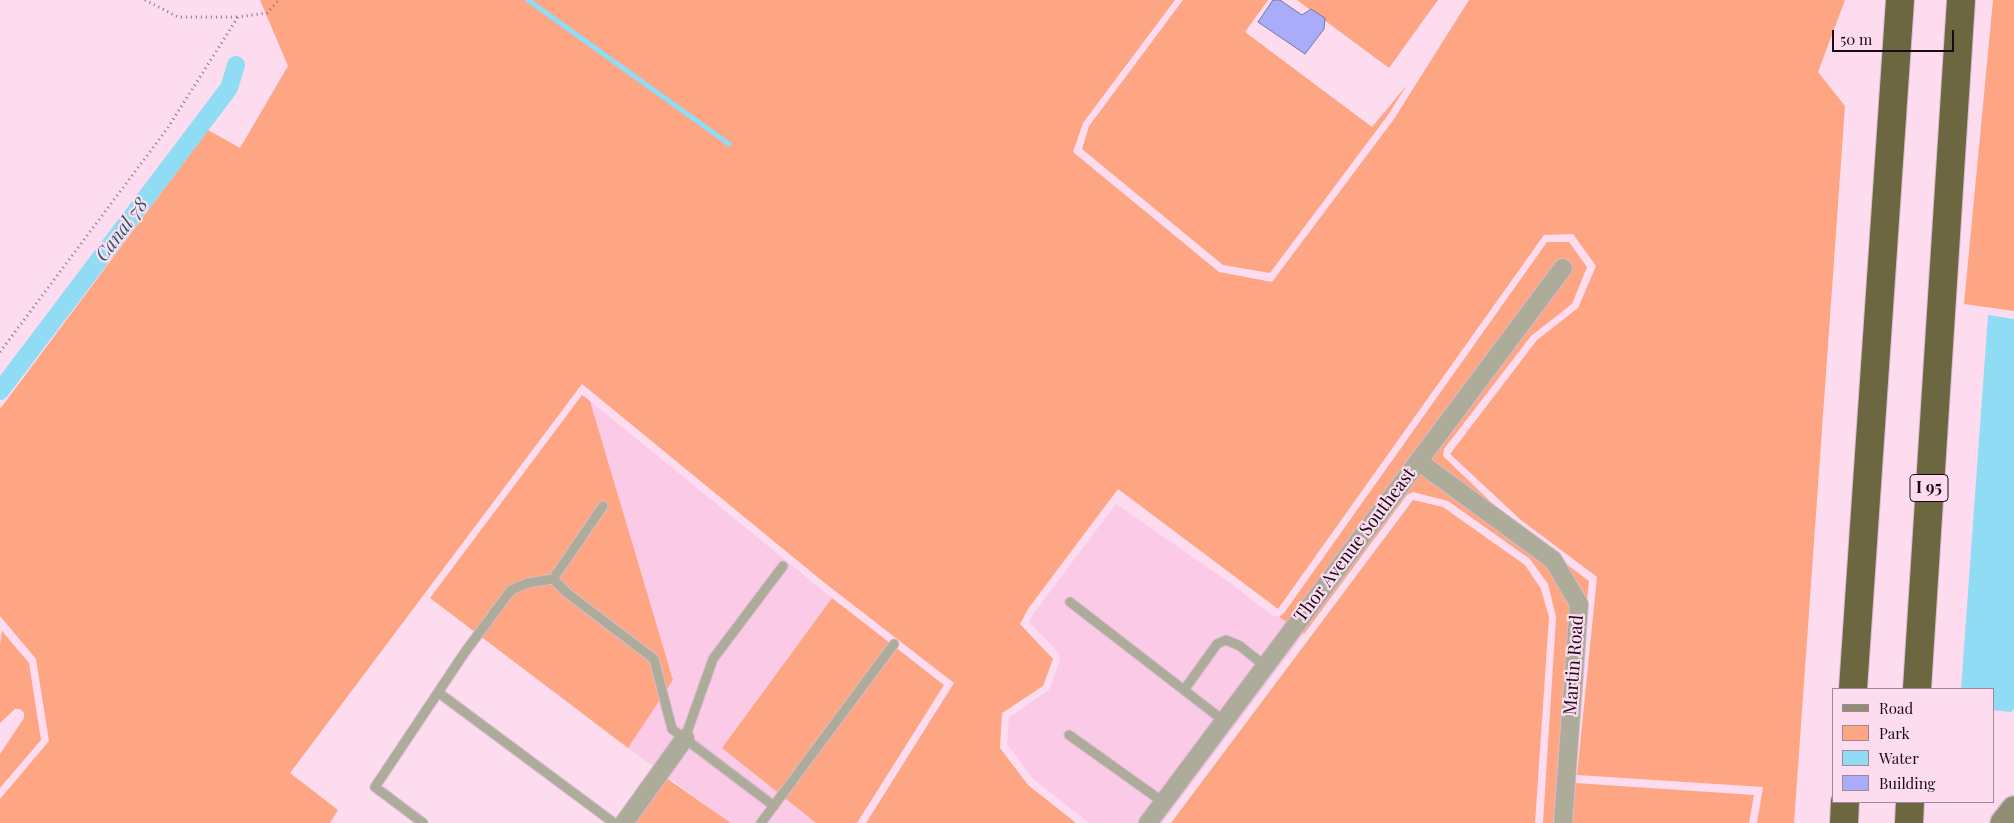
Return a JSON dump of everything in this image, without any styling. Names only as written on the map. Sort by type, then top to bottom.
[{"type":"highway","points":[[1853,688],[1900,0]]},
{"type":"highway","name":"I 95","points":[[1917,688],[1961,0]]},
{"type":"highway","points":[[1844,823],[1845,803]]},
{"type":"highway","points":[[1909,823],[1910,803]]},
{"type":"main road","points":[[2003,823],[2014,809]]},
{"type":"street","name":"Thor Avenue Southeast","points":[[1148,823],[1563,268]]},
{"type":"street","name":"Martin Road","points":[[1418,461],[1553,560],[1579,604],[1563,823]]},
{"type":"street","points":[[624,823],[685,738]]},
{"type":"lane","points":[[423,823],[375,787],[465,652],[511,590],[528,583],[553,579],[604,506]]},
{"type":"lane","points":[[685,738],[713,659],[783,566]]},
{"type":"lane","points":[[553,579],[568,593],[654,660],[672,729],[774,806]]},
{"type":"lane","points":[[1070,602],[1224,721]]},
{"type":"lane","points":[[1184,690],[1217,644],[1226,640],[1240,646],[1265,666]]},
{"type":"lane","points":[[761,823],[894,644]]},
{"type":"lane","points":[[439,693],[614,823]]},
{"type":"lane","points":[[1069,735],[1163,802]]},
{"type":"path","points":[[145,0],[178,17],[238,16],[267,13],[279,0]]},
{"type":"path","points":[[0,352],[167,130],[238,16]]},
{"type":"shaded area","points":[[590,401],[832,598],[722,748],[816,823],[731,823],[628,748],[673,680]]},
{"type":"shaded area","points":[[1116,504],[1233,585],[1273,616],[1279,617],[1304,634],[1162,823],[1089,823],[1033,779],[1007,744],[1009,717],[1049,690],[1060,660],[1059,653],[1029,622]]},
{"type":"green space","points":[[260,0],[1175,0],[1083,123],[1073,152],[1219,272],[1272,282],[1394,119],[1469,0],[1845,0],[1818,72],[1845,106],[1794,823],[1757,823],[1763,787],[1577,775],[1597,577],[1521,520],[1450,454],[1537,340],[1578,308],[1596,266],[1573,234],[1544,235],[1278,609],[1118,489],[1028,609],[1020,624],[1053,659],[1043,686],[1002,713],[1000,748],[1028,785],[1076,823],[866,823],[954,683],[826,584],[582,384],[290,773],[338,810],[330,823],[0,823],[0,799],[49,741],[36,659],[0,616],[0,409],[208,130],[240,148],[288,66]]},
{"type":"green space","points":[[1183,0],[1268,0],[1245,32],[1372,127],[1407,85],[1388,115],[1270,273],[1223,265],[1082,149],[1089,126]]},
{"type":"green space","points":[[1297,0],[1438,0],[1389,68]]},
{"type":"green space","points":[[1993,0],[2014,0],[2014,311],[1964,304]]},
{"type":"green space","points":[[1547,242],[1569,242],[1587,267],[1572,304],[1531,336],[1444,449],[1443,456],[1516,526],[1589,581],[1569,775],[1572,781],[1575,783],[1754,795],[1749,823],[1543,823],[1556,617],[1548,584],[1530,559],[1448,501],[1413,492],[1407,495],[1304,634],[1279,617],[1284,613]]},
{"type":"green space","points":[[582,395],[590,401],[673,680],[628,748],[430,598]]},
{"type":"green space","points":[[1413,500],[1443,507],[1525,565],[1541,589],[1549,617],[1535,823],[1171,823]]},
{"type":"green space","points":[[832,598],[944,685],[857,823],[816,823],[722,748]]},
{"type":"green space","points":[[2,631],[29,663],[41,740],[0,788],[0,754],[24,718],[24,713],[20,709],[15,709],[0,723],[0,644]]},
{"type":"green space","points":[[657,770],[672,782],[731,823],[616,823]]},
{"type":"water","points":[[1988,315],[2014,319],[2014,709],[2011,712],[1994,710],[1994,688],[1961,688]]},
{"type":"building","points":[[1273,0],[1280,0],[1302,15],[1311,9],[1325,18],[1324,29],[1305,54],[1258,22]]},
{"type":"waterway","points":[[528,0],[729,144]]},
{"type":"waterway","name":"Canal 78","points":[[0,391],[229,88],[236,65]]}]
